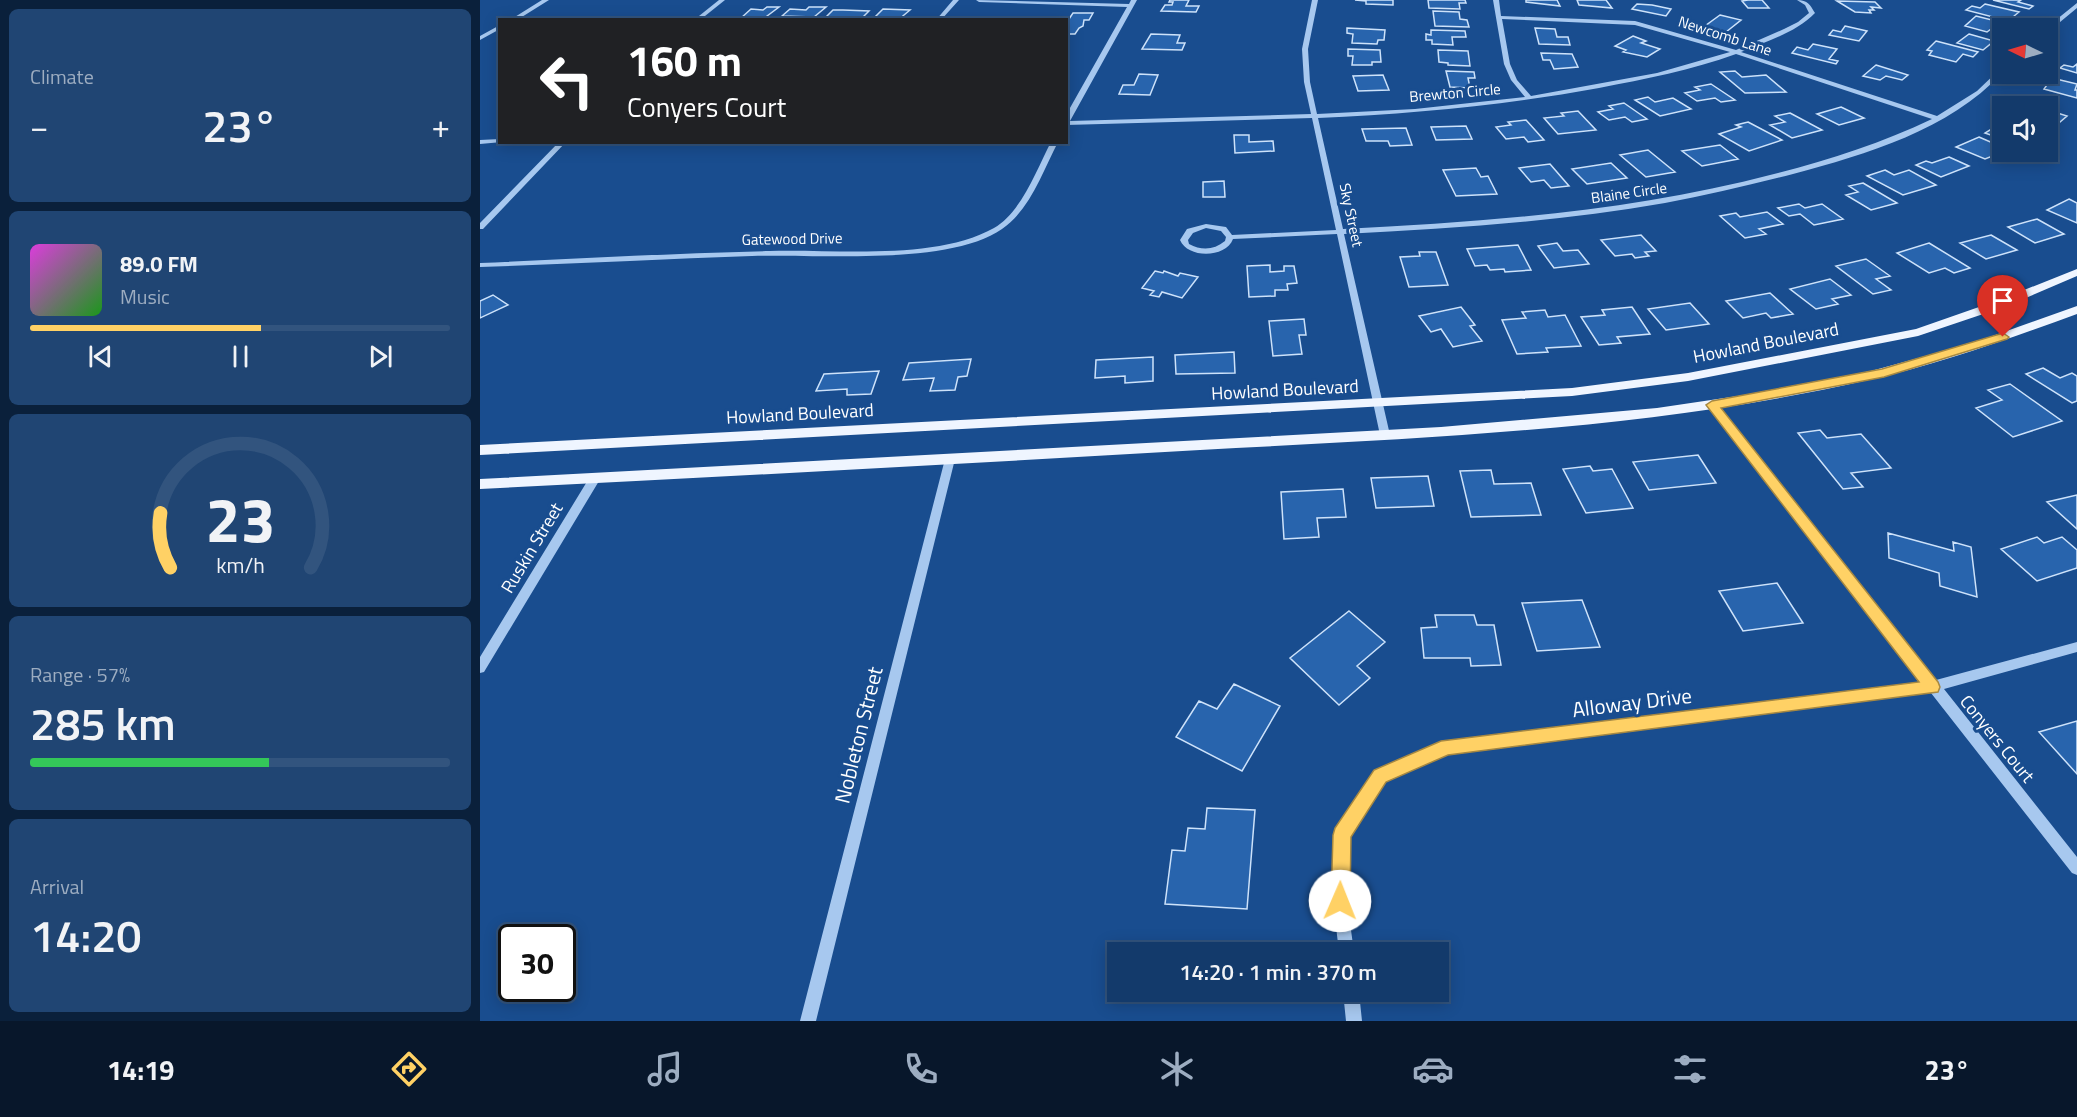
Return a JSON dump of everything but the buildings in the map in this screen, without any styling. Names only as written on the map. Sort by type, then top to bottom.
[{"type":"main road","name":"Howland Boulevard","points":[[480,450],[1572,392],[1688,377],[1918,332],[2003,303],[2077,272]]},
{"type":"main road","points":[[480,484],[1385,435],[1593,421],[1712,405],[1884,373],[2041,325],[2077,310]]},
{"type":"street","points":[[515,18],[546,0]]},
{"type":"street","points":[[699,18],[722,0]]},
{"type":"street","points":[[940,18],[956,0]]},
{"type":"street","points":[[979,0],[1133,3],[1068,119]]},
{"type":"street","name":"Sky Street","points":[[1315,0],[1305,49],[1307,82],[1385,435]]},
{"type":"street","points":[[1496,0],[1507,64],[1514,80],[1530,99]]},
{"type":"street","name":"Brewton Circle","points":[[1068,123],[1419,110],[1530,99],[1640,78],[1737,52],[1804,22],[1812,13],[1807,4],[1800,0]]},
{"type":"street","points":[[2058,22],[2077,6]]},
{"type":"street","name":"Newcomb Lane","points":[[1499,17],[1635,23],[1737,52],[1936,118]]},
{"type":"street","points":[[480,38],[498,28]]},
{"type":"street","name":"Blaine Circle","points":[[1230,237],[1224,247],[1208,251],[1192,249],[1184,240],[1190,231],[1206,226],[1222,229],[1230,237],[1486,224],[1550,219],[1678,200],[1761,182],[1841,158],[1908,132],[1936,118],[1977,95],[1992,80]]},
{"type":"street","points":[[480,142],[498,141]]},
{"type":"street","points":[[480,227],[560,144]]},
{"type":"street","name":"Gatewood Drive","points":[[480,266],[773,252],[932,250],[967,242],[999,228],[1020,206],[1054,144]]},
{"type":"street","name":"Conyers Court","points":[[1712,405],[1932,687],[2077,868]]},
{"type":"street","name":"Nobleton Street","points":[[808,1021],[950,459]]},
{"type":"street","name":"Ruskin Street","points":[[480,668],[595,478]]},
{"type":"street","name":"Alloway Drive","points":[[1345,942],[1340,901],[1342,835],[1380,776],[1447,747],[1932,687],[2077,647]]},
{"type":"street","points":[[1352,1002],[1354,1021]]},
{"type":"route","points":[[1340,901],[1342,835],[1380,776],[1447,747],[1932,687],[1712,405],[1884,373],[2003,337]]}]
